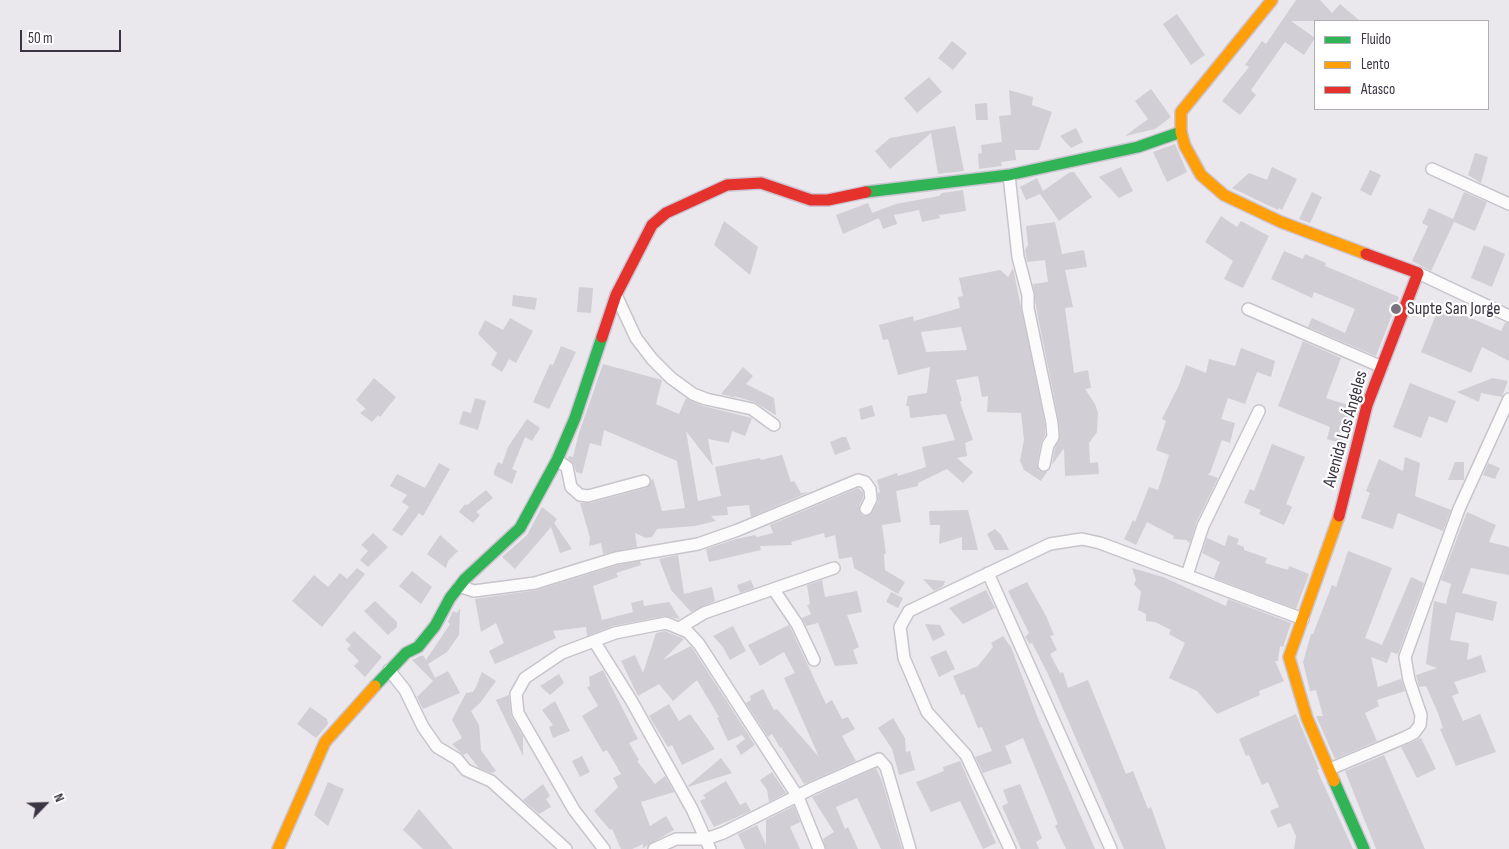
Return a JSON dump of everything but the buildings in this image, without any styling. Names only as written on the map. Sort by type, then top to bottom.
[{"type":"street","points":[[1272,0],[1194,92],[1182,112],[1181,132],[1185,146],[1201,175],[1224,195],[1281,222],[1418,272],[1509,316]]},
{"type":"street","points":[[278,849],[326,742],[388,670],[406,653],[418,647],[435,626],[459,586],[520,528],[558,460],[575,418],[616,295],[652,225],[666,213],[727,186],[761,183],[811,200],[828,200],[853,194],[1009,175],[1138,146],[1181,132]]},
{"type":"street","points":[[1432,169],[1509,204]]},
{"type":"street","points":[[1009,175],[1018,257],[1028,295],[1028,308],[1052,423],[1053,437],[1048,445],[1044,465]]},
{"type":"street","name":"Avenida Los Ángeles","points":[[1364,849],[1307,718],[1289,657],[1336,529],[1367,405],[1418,272]]},
{"type":"street","points":[[616,295],[636,338],[652,359],[671,378],[687,390],[706,399],[752,409],[774,425]]},
{"type":"street","points":[[1248,309],[1382,367]]},
{"type":"street","points":[[1330,769],[1406,737],[1414,733],[1420,725],[1421,715],[1409,680],[1405,657],[1459,509],[1509,399]]},
{"type":"street","points":[[1188,575],[1203,526],[1259,411]]},
{"type":"street","points":[[558,460],[567,467],[571,487],[580,495],[588,496],[644,481]]},
{"type":"street","points":[[459,586],[474,591],[527,584],[616,558],[698,544],[738,530],[858,480],[865,482],[871,493],[866,509]]},
{"type":"street","points":[[1010,849],[966,755],[926,712],[904,658],[900,627],[909,611],[1050,544],[1082,539],[1100,542],[1303,619]]},
{"type":"street","points":[[681,627],[704,613],[834,568]]},
{"type":"street","points":[[988,573],[1111,849]]},
{"type":"street","points":[[774,590],[797,624],[814,660]]},
{"type":"street","points":[[604,849],[574,810],[518,713],[516,700],[521,682],[538,667],[562,652],[615,633],[659,623],[681,627],[699,644],[798,797],[819,849]]},
{"type":"street","points":[[594,641],[631,700],[692,809],[708,844]]},
{"type":"street","points":[[388,670],[405,690],[423,727],[437,747],[457,759],[466,770],[491,781],[566,849]]},
{"type":"street","points":[[654,849],[676,839],[708,844],[798,797],[879,759],[886,767],[910,849]]},
{"type":"traffic: fast","points":[[866,192],[1009,175],[1138,147],[1181,132]]},
{"type":"traffic: fast","points":[[375,686],[406,653],[418,647],[435,626],[450,598],[465,579],[520,528],[557,460],[575,418],[602,337]]},
{"type":"traffic: fast","points":[[1334,781],[1364,849]]},
{"type":"traffic: slow","points":[[1272,0],[1181,112],[1181,132],[1185,146],[1201,175],[1224,195],[1281,222],[1366,254]]},
{"type":"traffic: slow","points":[[1334,781],[1307,718],[1289,657],[1339,516]]},
{"type":"traffic: slow","points":[[278,849],[325,742],[375,686]]},
{"type":"traffic: jam","points":[[602,337],[616,295],[652,225],[666,213],[727,185],[761,183],[811,200],[828,200],[866,192]]},
{"type":"traffic: jam","points":[[1339,516],[1367,405],[1418,273],[1366,254]]},
{"type":"place","name":"Supte San Jorge","points":[[1396,309]]}]
